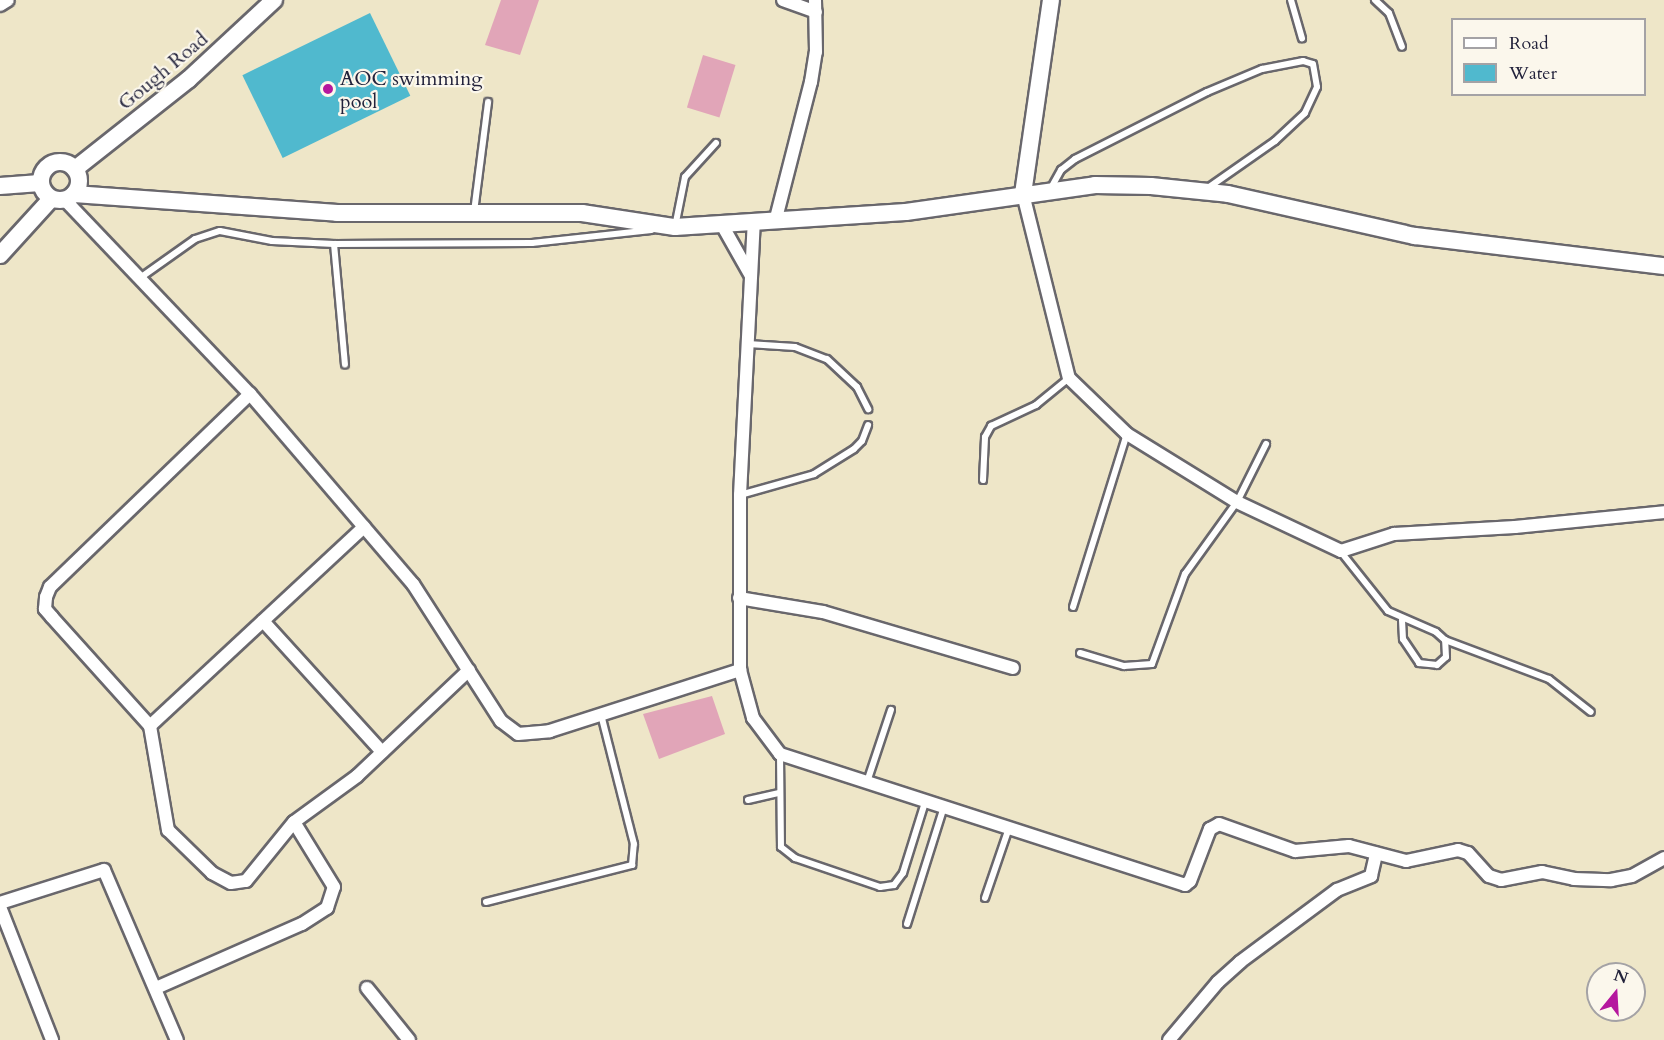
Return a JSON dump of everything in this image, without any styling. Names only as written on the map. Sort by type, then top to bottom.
[{"type":"street","points":[[0,5],[8,0]]},
{"type":"street","name":"Gough Road","points":[[75,169],[189,79],[274,0]]},
{"type":"street","points":[[775,222],[811,82],[816,6],[783,0]]},
{"type":"street","points":[[1051,0],[1023,194],[1068,378],[1127,434],[1237,502],[1341,551],[1394,534],[1515,527],[1664,512]]},
{"type":"street","points":[[0,255],[79,181],[75,169],[61,162],[50,164],[42,172],[40,183]]},
{"type":"street","points":[[0,186],[40,183],[63,197],[250,394],[413,584],[501,721],[518,734],[542,733],[740,670]]},
{"type":"street","points":[[63,197],[337,213],[582,213],[675,227],[906,212],[1095,185],[1205,190],[1415,236],[1664,266]]},
{"type":"street","points":[[721,223],[751,277]]},
{"type":"street","points":[[754,223],[740,495],[740,670],[753,718],[780,754],[926,799],[1185,885],[1190,880],[1210,829],[1219,824],[1282,850],[1349,846],[1406,861],[1458,850],[1468,853],[1482,870],[1501,880],[1542,872],[1574,879],[1611,880],[1632,876],[1664,858]]},
{"type":"street","points":[[250,394],[50,587],[46,597],[45,609],[150,726],[168,830],[218,877],[239,884],[246,881],[294,822],[357,777],[469,670]]},
{"type":"street","points":[[150,726],[364,527]]},
{"type":"street","points":[[739,598],[823,612],[1013,668]]},
{"type":"street","points":[[263,621],[382,752]]},
{"type":"street","points":[[156,988],[302,924],[327,908],[334,887],[294,822]]},
{"type":"street","points":[[1169,1040],[1218,982],[1240,962],[1311,908],[1371,876],[1376,854]]},
{"type":"street","points":[[52,1040],[0,905],[104,870],[177,1040]]},
{"type":"street","points":[[367,987],[408,1040]]},
{"type":"lane","points":[[1291,0],[1302,38]]},
{"type":"lane","points":[[1375,0],[1389,13],[1402,47]]},
{"type":"lane","points":[[1049,191],[1061,170],[1075,159],[1167,111],[1262,69],[1303,61],[1313,64],[1317,87],[1305,113],[1275,141],[1223,174],[1205,190]]},
{"type":"lane","points":[[474,213],[488,102]]},
{"type":"lane","points":[[139,278],[208,233],[220,231],[272,241],[334,244],[532,243],[675,227],[685,177],[716,143]]},
{"type":"lane","points":[[334,244],[345,365]]},
{"type":"lane","points":[[748,344],[795,347],[826,359],[857,387],[868,409]]},
{"type":"lane","points":[[983,480],[985,437],[991,426],[1036,405],[1068,378]]},
{"type":"lane","points":[[740,495],[814,474],[854,449],[862,441],[868,425]]},
{"type":"lane","points":[[1073,607],[1127,434]]},
{"type":"lane","points":[[1080,653],[1124,666],[1152,664],[1185,574],[1237,502],[1266,444]]},
{"type":"lane","points":[[1341,551],[1367,588],[1388,611],[1402,620],[1436,632],[1445,640],[1549,679],[1591,712]]},
{"type":"lane","points":[[1402,620],[1403,639],[1419,663],[1437,665],[1446,657],[1445,640]]},
{"type":"lane","points":[[867,782],[891,710]]},
{"type":"lane","points":[[486,902],[632,865],[634,844],[601,714]]},
{"type":"lane","points":[[780,754],[778,841],[787,854],[880,888],[894,885],[903,873],[926,799]]},
{"type":"lane","points":[[748,800],[779,794]]},
{"type":"lane","points":[[907,924],[945,806]]},
{"type":"lane","points":[[985,898],[1009,828]]},
{"type":"water","name":"AOC swimming pool","points":[[370,13],[410,96],[283,158],[242,75]]},
{"type":"building","points":[[501,0],[539,0],[520,55],[485,45]]},
{"type":"building","points":[[703,55],[736,65],[719,118],[687,108]]},
{"type":"building","points":[[712,696],[725,734],[659,759],[643,714]]},
{"type":"place","name":"AOC swimming pool","points":[[328,89]]}]
